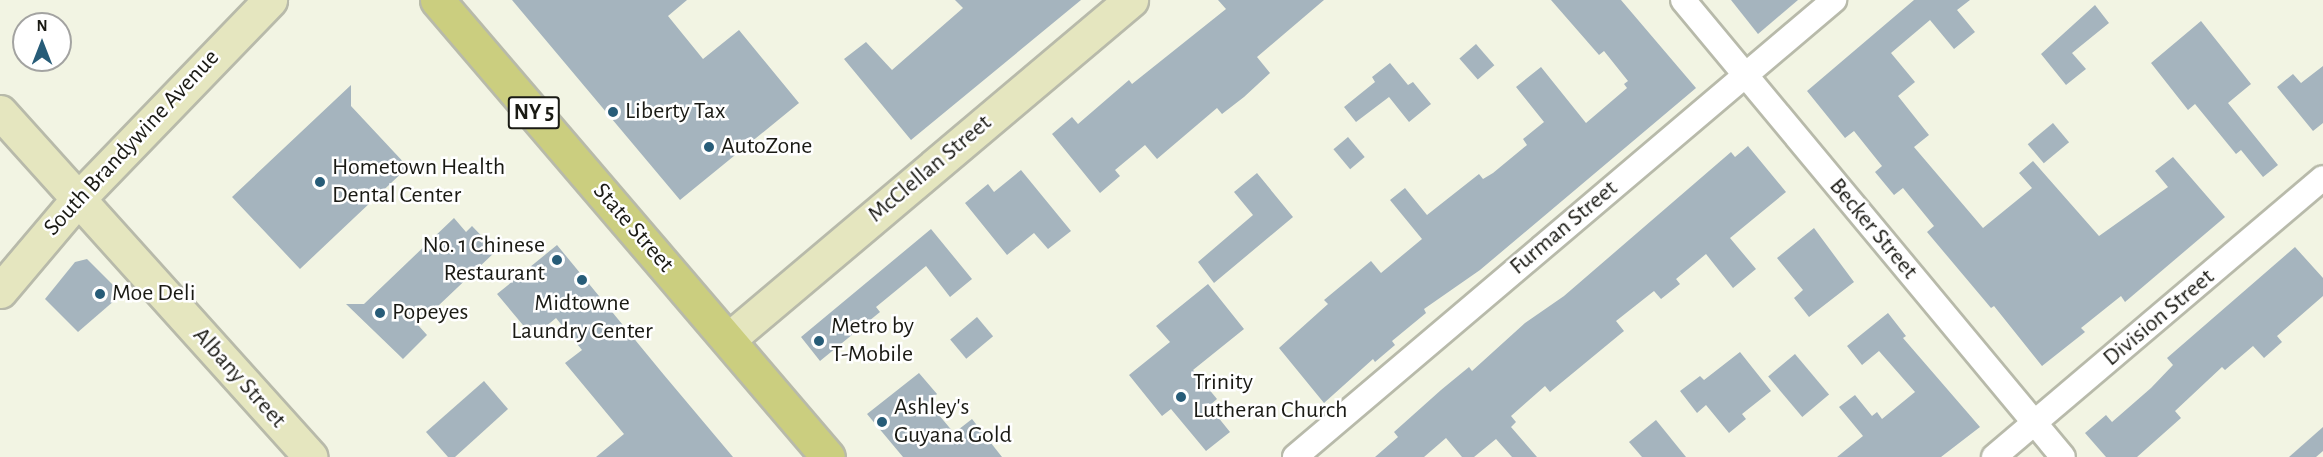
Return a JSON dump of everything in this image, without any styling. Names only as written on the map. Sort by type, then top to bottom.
[{"type":"main road","name":"State Street","points":[[437,0],[828,457]]},
{"type":"street","name":"South Brandywine Avenue","points":[[0,291],[77,200],[270,0]]},
{"type":"street","name":"McClellan Street","points":[[729,339],[1131,0]]},
{"type":"street","name":"Becker Street","points":[[1683,0],[2063,457]]},
{"type":"street","name":"Furman Street","points":[[1295,457],[1834,0]]},
{"type":"street","name":"Albany Street","points":[[0,112],[311,457]]},
{"type":"street","name":"Division Street","points":[[1995,457],[2323,178]]},
{"type":"building","points":[[512,0],[687,0],[668,16],[703,59],[739,30],[799,103],[680,200]]},
{"type":"building","points":[[955,0],[1081,0],[911,140],[844,59],[866,42],[892,70],[963,8]]},
{"type":"building","points":[[1218,0],[1324,0],[1257,57],[1270,73],[1244,97],[1222,114],[1217,108],[1157,159],[1145,145],[1115,170],[1120,176],[1100,193],[1052,134],[1072,117],[1078,124],[1129,80],[1132,84],[1226,9]]},
{"type":"building","points":[[1551,0],[1621,0],[1696,88],[1480,270],[1424,309],[1426,313],[1392,341],[1395,345],[1375,362],[1373,359],[1324,403],[1279,348],[1328,304],[1324,300],[1371,261],[1381,273],[1422,239],[1390,200],[1405,188],[1427,215],[1479,174],[1483,179],[1493,173],[1527,145],[1523,139],[1544,122],[1516,87],[1541,67],[1586,123],[1627,88],[1624,84],[1628,81],[1604,51],[1599,55]]},
{"type":"building","points":[[1731,0],[1798,0],[1758,34]]},
{"type":"building","points":[[1914,0],[1970,0],[1957,10],[1975,32],[1954,49],[1930,20],[1891,53],[1915,82],[1898,96],[1929,135],[1914,147],[1983,228],[2032,188],[2019,173],[2033,161],[2099,236],[2168,187],[2155,171],[2173,157],[2225,217],[2125,302],[2121,296],[2081,328],[2085,332],[2042,366],[1994,306],[1991,308],[1927,232],[1934,226],[1903,188],[1894,195],[1875,172],[1882,166],[1854,131],[1845,138],[1807,91]]},
{"type":"building","points":[[2095,5],[2109,23],[2072,53],[2086,69],[2066,85],[2041,54]]},
{"type":"building","points":[[2201,21],[2251,84],[2228,103],[2278,165],[2263,177],[2241,150],[2236,154],[2195,104],[2188,110],[2151,63]]},
{"type":"building","points":[[1476,44],[1494,65],[1478,80],[1459,58]]},
{"type":"building","points":[[1390,63],[1408,85],[1413,82],[1431,104],[1409,122],[1389,97],[1356,122],[1344,107],[1375,82],[1372,77]]},
{"type":"building","points":[[2323,66],[2323,123],[2313,131],[2277,87],[2293,74],[2301,83]]},
{"type":"building","name":"Hometown Health Dental Center","points":[[351,85],[351,106],[408,167],[300,269],[232,197]]},
{"type":"building","points":[[2053,123],[2069,142],[2044,163],[2028,144]]},
{"type":"building","points":[[1348,137],[1365,157],[1350,169],[1333,149]]},
{"type":"building","points":[[1748,146],[1786,192],[1730,238],[1756,269],[1733,288],[1706,254],[1676,279],[1680,284],[1661,299],[1654,291],[1616,321],[1624,331],[1550,392],[1545,386],[1511,416],[1516,422],[1511,427],[1537,457],[1512,457],[1496,439],[1474,457],[1462,457],[1446,438],[1424,457],[1375,457],[1398,437],[1394,432],[1441,390],[1469,367],[1472,371],[1525,323],[1564,296],[1731,152],[1735,157]]},
{"type":"building","points":[[1021,170],[1071,231],[1048,249],[1034,233],[1007,255],[965,203],[988,184],[994,192]]},
{"type":"building","points":[[1257,173],[1293,217],[1214,283],[1198,262],[1253,215],[1234,192]]},
{"type":"building","points":[[454,218],[466,232],[472,226],[496,251],[418,325],[427,335],[403,359],[346,304],[364,304]]},
{"type":"building","points":[[1814,228],[1854,282],[1809,317],[1794,298],[1803,290],[1777,258]]},
{"type":"building","points":[[931,229],[972,279],[950,297],[926,266],[876,307],[880,312],[820,361],[801,337]]},
{"type":"building","points":[[557,245],[733,457],[596,457],[624,434],[565,363],[582,350],[556,318],[533,337],[497,294]]},
{"type":"building","points":[[2295,247],[2323,278],[2323,296],[2277,336],[2282,342],[2264,358],[2253,346],[2225,370],[2222,367],[2175,411],[2181,418],[2137,457],[2106,457],[2085,433],[2106,415],[2112,422],[2151,388],[2173,365],[2167,358]]},
{"type":"building","points":[[87,259],[122,294],[78,332],[45,299],[75,262]]},
{"type":"building","points":[[1208,284],[1244,329],[1193,370],[1217,399],[1209,406],[1230,432],[1206,451],[1171,409],[1162,416],[1129,375],[1170,342],[1156,326]]},
{"type":"building","points":[[1888,313],[1906,336],[1903,338],[1980,427],[1941,457],[1837,457],[1863,436],[1839,407],[1855,395],[1872,416],[1877,412],[1882,419],[1915,392],[1879,351],[1862,365],[1847,346]]},
{"type":"building","points":[[977,317],[993,336],[966,359],[950,339]]},
{"type":"building","points":[[1740,352],[1771,391],[1742,414],[1746,419],[1729,433],[1706,405],[1697,413],[1680,391],[1700,376],[1704,380]]},
{"type":"building","points":[[1795,354],[1829,395],[1802,417],[1768,376]]},
{"type":"building","points":[[919,373],[937,394],[928,402],[954,433],[972,419],[1002,457],[903,457],[867,414]]},
{"type":"building","points":[[484,381],[508,409],[455,457],[448,457],[426,432]]},
{"type":"building","points":[[1656,420],[1686,457],[1642,457],[1629,442]]},
{"type":"building","points":[[2323,427],[2323,451],[2316,457],[2289,457]]},
{"type":"place","name":"Liberty Tax","points":[[613,112]]},
{"type":"place","name":"AutoZone","points":[[709,147]]},
{"type":"place","name":"Hometown Health Dental Center","points":[[320,182]]},
{"type":"place","name":"No. 1 Chinese Restaurant","points":[[557,260]]},
{"type":"place","name":"Midtowne Laundry Center","points":[[582,280]]},
{"type":"place","name":"Moe Deli","points":[[100,294]]},
{"type":"place","name":"Popeyes","points":[[380,313]]},
{"type":"place","name":"Metro by T-Mobile","points":[[819,341]]},
{"type":"place","name":"Trinity Lutheran Church","points":[[1181,397]]},
{"type":"place","name":"Ashley's Guyana Gold","points":[[882,422]]}]
